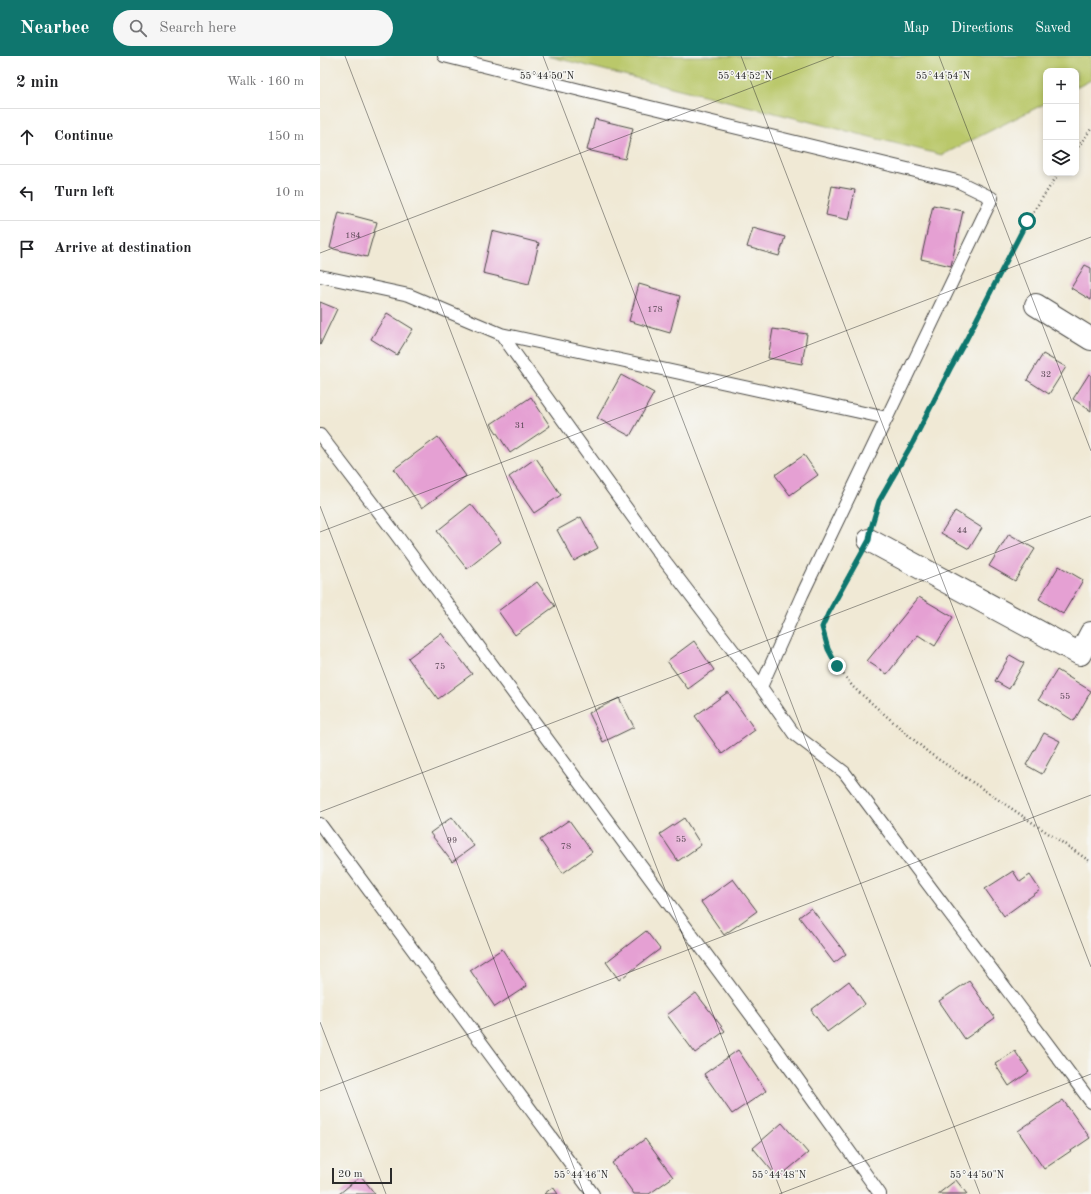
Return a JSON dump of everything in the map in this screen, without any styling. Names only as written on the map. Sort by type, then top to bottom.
[{"type":"street","points":[[1036,305],[1091,339]]},
{"type":"street","points":[[869,540],[1085,657],[1091,633]]},
{"type":"lane","points":[[444,56],[957,181],[992,198],[802,595],[762,687]]},
{"type":"lane","points":[[320,276],[409,295],[501,334],[887,418]]},
{"type":"lane","points":[[501,334],[658,552],[762,687],[794,734],[844,772],[1091,1102]]},
{"type":"lane","points":[[320,435],[765,1034],[880,1194]]},
{"type":"lane","points":[[320,824],[593,1194]]},
{"type":"path","points":[[1079,146],[1091,129]]},
{"type":"path","points":[[1057,176],[1027,221],[913,442],[879,501],[869,540],[822,627],[828,649],[837,666],[853,686],[929,752],[1091,862]]},
{"type":"green space","points":[[548,56],[1091,56],[1091,80],[1079,86],[1079,68],[1043,68],[1043,104],[942,155]]},
{"type":"building","points":[[595,119],[633,128],[625,159],[587,150]]},
{"type":"building","points":[[832,186],[855,190],[849,220],[826,215]]},
{"type":"building","points":[[933,205],[963,211],[951,266],[921,259]]},
{"type":"building","points":[[339,212],[377,222],[367,257],[330,248]]},
{"type":"building","points":[[753,228],[785,237],[779,256],[747,247]]},
{"type":"building","points":[[492,231],[539,243],[529,284],[483,273]]},
{"type":"building","points":[[1085,265],[1091,268],[1091,300],[1071,288]]},
{"type":"building","points":[[639,284],[680,296],[670,333],[629,321]]},
{"type":"building","points":[[320,302],[337,309],[320,345]]},
{"type":"building","points":[[387,313],[413,329],[397,355],[371,339]]},
{"type":"building","points":[[773,329],[807,334],[802,364],[768,358]]},
{"type":"building","points":[[1043,354],[1066,367],[1049,394],[1027,380]]},
{"type":"building","points":[[1089,374],[1091,375],[1091,411],[1073,399]]},
{"type":"building","points":[[621,375],[654,393],[630,436],[597,418]]},
{"type":"building","points":[[531,397],[550,426],[510,453],[491,424]]},
{"type":"building","points":[[438,437],[466,476],[422,508],[394,469]]},
{"type":"building","points":[[804,455],[818,475],[790,495],[775,475]]},
{"type":"building","points":[[536,458],[561,495],[534,513],[509,477]]},
{"type":"building","points":[[471,504],[501,542],[467,569],[437,531]]},
{"type":"building","points":[[955,511],[982,528],[969,549],[941,533]]},
{"type":"building","points":[[581,517],[598,548],[574,561],[557,530]]},
{"type":"building","points":[[1009,534],[1035,549],[1015,581],[989,566]]},
{"type":"building","points":[[1059,566],[1083,580],[1063,614],[1039,599]]},
{"type":"building","points":[[537,582],[555,606],[515,635],[498,611]]},
{"type":"building","points":[[919,597],[953,617],[935,646],[918,635],[887,674],[867,661]]},
{"type":"building","points":[[441,633],[472,674],[438,699],[408,658]]},
{"type":"building","points":[[694,641],[714,670],[688,689],[667,661]]},
{"type":"building","points":[[1010,655],[1024,663],[1009,689],[995,681]]},
{"type":"building","points":[[1057,670],[1091,691],[1074,721],[1039,699]]},
{"type":"building","points":[[728,692],[755,730],[722,754],[695,716]]},
{"type":"building","points":[[619,698],[634,727],[603,742],[589,713]]},
{"type":"building","points":[[1044,733],[1060,741],[1042,774],[1026,765]]},
{"type":"building","points":[[452,817],[474,846],[452,862],[430,833]]},
{"type":"building","points":[[684,818],[701,845],[678,861],[660,834]]},
{"type":"building","points":[[569,820],[592,852],[563,873],[540,840]]},
{"type":"building","points":[[1013,871],[1020,882],[1030,875],[1040,890],[1004,916],[985,889]]},
{"type":"building","points":[[733,879],[757,911],[724,935],[701,902]]},
{"type":"building","points":[[811,908],[846,954],[834,963],[799,917]]},
{"type":"building","points":[[646,931],[660,949],[619,980],[606,962]]},
{"type":"building","points":[[502,949],[527,986],[495,1007],[470,970]]},
{"type":"building","points":[[849,981],[865,1004],[827,1032],[811,1010]]},
{"type":"building","points":[[969,981],[995,1018],[965,1039],[939,1001]]},
{"type":"building","points":[[696,993],[725,1031],[695,1053],[667,1015]]},
{"type":"building","points":[[738,1050],[766,1091],[732,1114],[704,1074]]},
{"type":"building","points":[[1015,1051],[1029,1072],[1009,1086],[995,1064]]},
{"type":"building","points":[[1063,1100],[1090,1138],[1044,1169],[1018,1131]]},
{"type":"building","points":[[782,1123],[808,1153],[778,1178],[753,1148]]},
{"type":"building","points":[[645,1139],[673,1177],[649,1194],[634,1194],[612,1163]]},
{"type":"building","points":[[361,1176],[375,1194],[339,1194]]},
{"type":"building","points":[[956,1180],[967,1194],[938,1194]]},
{"type":"building","points":[[553,1187],[558,1194],[544,1194]]},
{"type":"route","points":[[837,666],[828,649],[822,627],[869,540],[879,501],[913,442],[1027,221]]}]
